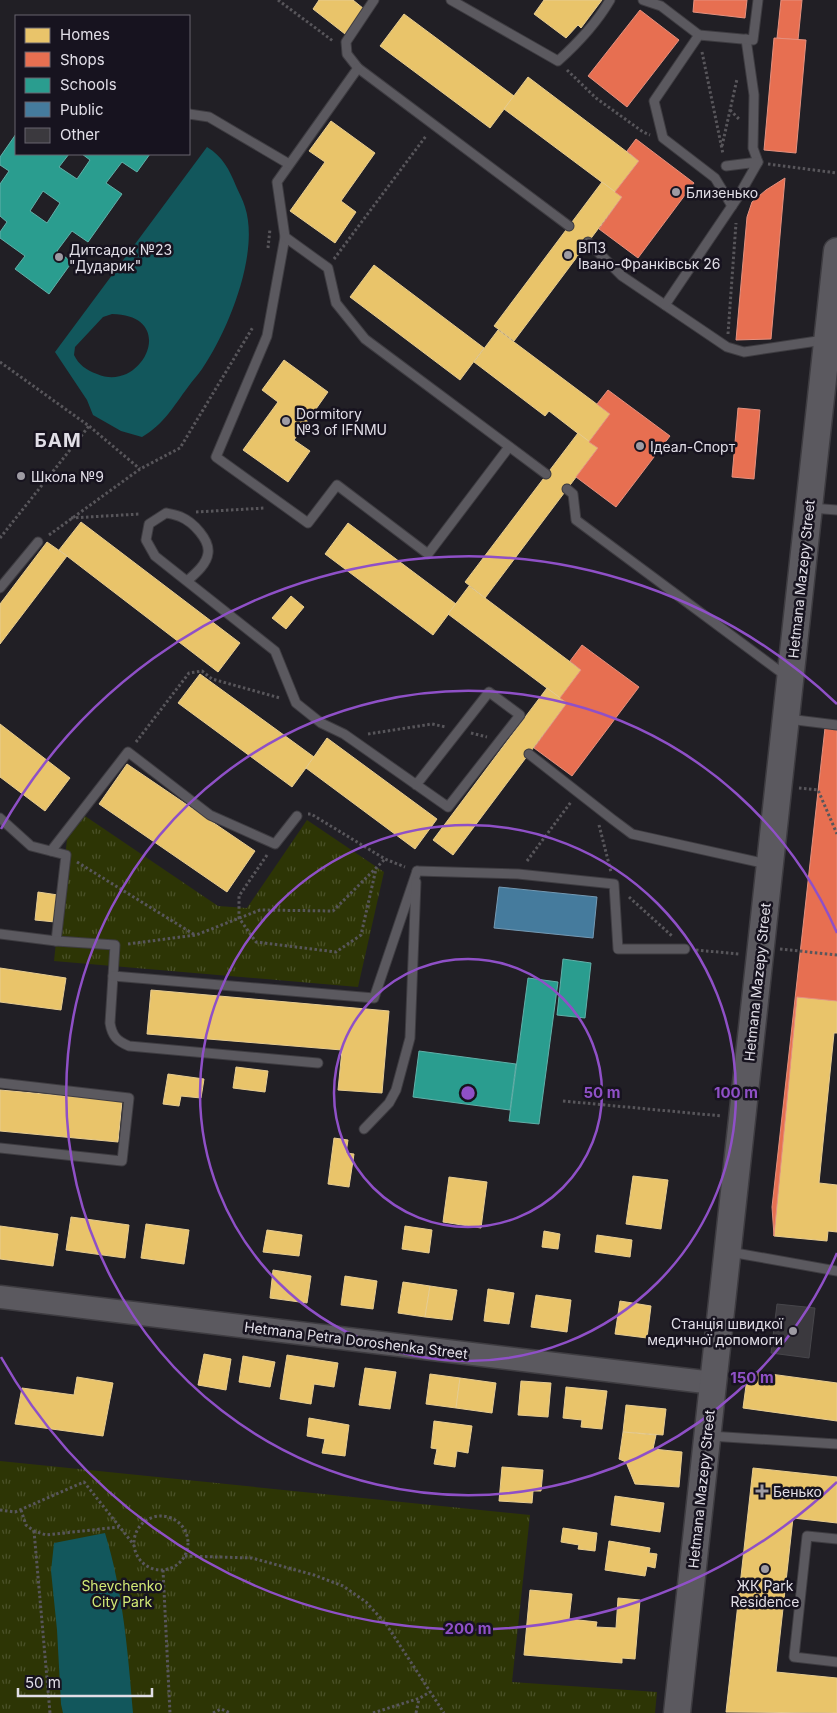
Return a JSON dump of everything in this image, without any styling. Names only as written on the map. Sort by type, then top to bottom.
[{"type":"main road","name":"Hetmana Mazepy Street","points":[[677,1713],[742,1118],[768,953],[770,864],[790,698],[809,508],[832,340],[837,250]]},
{"type":"street","name":"Hetmana Petra Doroshenka Street","points":[[0,1297],[713,1383]]},
{"type":"lane","points":[[374,0],[346,42],[346,54],[358,68],[569,226]]},
{"type":"lane","points":[[451,0],[558,61],[581,40],[602,14],[610,0]]},
{"type":"lane","points":[[643,0],[661,6],[699,35],[753,40],[758,0]]},
{"type":"lane","points":[[699,35],[654,101],[663,138],[715,178],[732,206]]},
{"type":"lane","points":[[665,305],[738,197],[758,162],[753,148],[754,95],[746,39]]},
{"type":"lane","points":[[358,68],[276,182],[285,237],[267,336],[216,457],[308,523],[337,485],[428,554],[510,447]]},
{"type":"lane","points":[[190,114],[209,117],[290,164]]},
{"type":"lane","points":[[726,166],[758,162]]},
{"type":"lane","points":[[285,237],[328,268],[336,303],[365,339],[546,474]]},
{"type":"lane","points":[[588,242],[622,276],[727,347],[744,352],[832,340]]},
{"type":"lane","points":[[567,490],[573,494],[576,520],[790,698],[837,725]]},
{"type":"lane","points":[[809,508],[837,510]]},
{"type":"lane","points":[[188,581],[201,568],[208,554],[207,541],[196,528],[182,517],[166,513],[148,524],[146,540],[155,556],[275,651],[296,703],[321,723],[349,738],[416,785],[448,807],[504,738],[520,715],[489,692],[416,785]]},
{"type":"lane","points":[[0,588],[38,542]]},
{"type":"lane","points":[[51,851],[128,752],[210,816],[275,844],[297,816]]},
{"type":"lane","points":[[529,754],[632,834],[770,864]]},
{"type":"lane","points":[[0,818],[31,846],[66,855],[56,941]]},
{"type":"lane","points":[[416,871],[518,874],[614,884],[618,949],[685,949]]},
{"type":"lane","points":[[113,976],[374,998],[416,871]]},
{"type":"lane","points":[[364,1129],[389,1103],[396,1090],[410,1038],[416,871]]},
{"type":"lane","points":[[0,934],[56,941],[115,945],[110,1023],[112,1034],[119,1042],[129,1046],[318,1063]]},
{"type":"lane","points":[[0,1083],[129,1098],[122,1161],[0,1148]]},
{"type":"lane","points":[[727,1251],[837,1271]]},
{"type":"lane","points":[[707,1436],[837,1444]]},
{"type":"lane","points":[[837,1539],[807,1536],[794,1658],[837,1662]]},
{"type":"path","points":[[278,0],[346,51]]},
{"type":"path","points":[[699,35],[726,166]]},
{"type":"path","points":[[558,61],[596,98],[643,132],[663,138]]},
{"type":"path","points":[[722,148],[738,75]]},
{"type":"path","points":[[328,268],[434,125]]},
{"type":"path","points":[[758,162],[837,174]]},
{"type":"path","points":[[727,347],[738,197]]},
{"type":"path","points":[[268,254],[270,227]]},
{"type":"path","points":[[38,542],[140,469],[180,448],[253,330],[255,322]]},
{"type":"path","points":[[0,362],[89,426],[140,469]]},
{"type":"path","points":[[0,538],[89,426]]},
{"type":"path","points":[[128,752],[189,673],[202,671],[212,679],[296,703]]},
{"type":"path","points":[[349,738],[432,724],[504,738]]},
{"type":"path","points":[[793,788],[818,790],[837,834]]},
{"type":"path","points":[[518,874],[579,793]]},
{"type":"path","points":[[594,805],[614,884],[685,949],[837,955]]},
{"type":"path","points":[[275,844],[239,896],[239,918],[256,942],[336,952],[361,935],[377,868]]},
{"type":"path","points":[[66,855],[196,935]]},
{"type":"path","points":[[115,945],[196,935],[260,910],[333,911],[385,859]]},
{"type":"path","points":[[563,1101],[742,1118]]},
{"type":"path","points":[[0,1510],[14,1512],[21,1510],[84,1482],[134,1545],[140,1560],[147,1566],[163,1570],[172,1568],[185,1556],[188,1538],[179,1522],[162,1516],[153,1517],[145,1521],[139,1528],[135,1536],[134,1545]]},
{"type":"path","points":[[21,1510],[26,1526],[46,1535],[120,1527]]},
{"type":"path","points":[[34,1531],[50,1713]]},
{"type":"path","points":[[185,1556],[252,1558],[314,1575],[343,1586],[366,1602],[386,1624],[444,1713]]},
{"type":"path","points":[[163,1570],[170,1713]]},
{"type":"path","points":[[373,1713],[420,1698],[430,1692]]},
{"type":"path","points":[[416,1713],[420,1698]]},
{"type":"path","points":[[213,1713],[221,1709],[230,1713]]},
{"type":"green space","points":[[85,816],[218,906],[247,908],[307,820],[384,872],[358,987],[54,961],[67,839]]},
{"type":"green space","name":"Shevchenko City Park","points":[[0,1461],[530,1515],[512,1682],[657,1692],[655,1713],[0,1713]]},
{"type":"water","points":[[207,147],[213,151],[228,169],[245,207],[249,226],[245,268],[239,291],[222,334],[200,371],[168,415],[142,437],[121,431],[93,415],[87,400],[55,352]],"holes":[[[112,314],[133,318],[145,327],[149,339],[147,352],[139,364],[128,373],[113,377],[97,374],[83,367],[78,362],[74,355],[75,347],[103,317]]]},
{"type":"water","points":[[105,1533],[116,1577],[127,1645],[133,1713],[63,1713],[51,1571],[54,1543]]},
{"type":"building: Homes","points":[[319,0],[353,0],[364,9],[345,34],[313,9]]},
{"type":"building: Homes","points":[[544,0],[602,0],[581,28],[578,25],[566,38],[534,14]]},
{"type":"building: Homes","points":[[404,14],[514,96],[490,128],[380,46]]},
{"type":"building: Homes","points":[[528,77],[639,161],[615,192],[504,109]]},
{"type":"building: Homes","points":[[331,121],[375,153],[341,201],[356,212],[335,243],[290,211],[325,162],[309,151]]},
{"type":"building: Homes","points":[[602,182],[622,197],[514,341],[494,326]]},
{"type":"building: Homes","points":[[374,265],[484,348],[460,380],[350,297]]},
{"type":"building: Homes","points":[[498,330],[610,414],[589,442],[549,411],[545,416],[474,362]]},
{"type":"building: Homes","name":"Dormitory №3 of IFNMU","points":[[284,360],[328,392],[294,440],[310,451],[288,482],[243,450],[278,402],[262,390]]},
{"type":"building: Homes","points":[[578,433],[598,448],[485,598],[465,582]]},
{"type":"building: Homes","points":[[81,522],[240,643],[218,672],[59,550]]},
{"type":"building: Homes","points":[[348,523],[456,604],[433,635],[325,554]]},
{"type":"building: Homes","points":[[47,542],[67,556],[0,644],[0,604]]},
{"type":"building: Homes","points":[[469,586],[581,670],[560,698],[448,614]]},
{"type":"building: Homes","points":[[291,596],[304,607],[286,629],[272,618]]},
{"type":"building: Homes","points":[[200,674],[314,757],[292,787],[178,703]]},
{"type":"building: Homes","points":[[547,688],[567,703],[453,855],[433,840]]},
{"type":"building: Homes","points":[[0,724],[70,778],[45,811],[0,777]]},
{"type":"building: Homes","points":[[327,738],[437,819],[415,849],[306,768]]},
{"type":"building: Homes","points":[[127,764],[255,851],[227,892],[99,804]]},
{"type":"building: Homes","points":[[38,892],[58,895],[55,922],[35,920]]},
{"type":"building: Homes","points":[[0,968],[66,978],[61,1010],[0,1002]]},
{"type":"building: Homes","points":[[151,990],[389,1011],[382,1093],[338,1090],[342,1050],[147,1034]]},
{"type":"building: Homes","points":[[797,997],[837,1001],[837,1033],[834,1033],[819,1183],[837,1185],[837,1232],[828,1231],[827,1241],[774,1236]]},
{"type":"building: Homes","points":[[236,1067],[268,1071],[265,1092],[233,1088]]},
{"type":"building: Homes","points":[[168,1074],[204,1079],[201,1098],[181,1096],[179,1106],[163,1104]]},
{"type":"building: Homes","points":[[0,1090],[122,1101],[118,1142],[0,1131]]},
{"type":"building: Homes","points":[[334,1138],[348,1140],[346,1153],[354,1154],[349,1187],[328,1184]]},
{"type":"building: Homes","points":[[633,1176],[668,1180],[661,1229],[626,1224]]},
{"type":"building: Homes","points":[[449,1177],[487,1182],[481,1228],[443,1222]]},
{"type":"building: Homes","points":[[71,1217],[129,1225],[125,1258],[66,1250]]},
{"type":"building: Homes","points":[[146,1224],[189,1230],[184,1264],[141,1258]]},
{"type":"building: Homes","points":[[0,1226],[58,1234],[53,1266],[0,1259]]},
{"type":"building: Homes","points":[[405,1226],[432,1230],[429,1253],[402,1249]]},
{"type":"building: Homes","points":[[267,1230],[302,1235],[299,1256],[263,1252]]},
{"type":"building: Homes","points":[[544,1231],[560,1234],[558,1249],[542,1247]]},
{"type":"building: Homes","points":[[597,1235],[632,1240],[630,1257],[595,1252]]},
{"type":"building: Homes","points":[[273,1270],[311,1276],[307,1303],[270,1298]]},
{"type":"building: Homes","points":[[345,1276],[377,1281],[373,1309],[341,1305]]},
{"type":"building: Homes","points":[[403,1282],[430,1286],[425,1317],[398,1313]]},
{"type":"building: Homes","points":[[430,1286],[457,1290],[452,1320],[425,1317]]},
{"type":"building: Homes","points":[[488,1289],[514,1293],[509,1324],[484,1321]]},
{"type":"building: Homes","points":[[536,1295],[571,1300],[567,1332],[531,1327]]},
{"type":"building: Homes","points":[[620,1301],[651,1306],[647,1338],[615,1334]]},
{"type":"building: Homes","points":[[204,1354],[231,1359],[226,1390],[198,1385]]},
{"type":"building: Homes","points":[[287,1355],[338,1363],[334,1387],[314,1384],[311,1404],[280,1399]]},
{"type":"building: Homes","points":[[243,1356],[275,1362],[270,1387],[239,1382]]},
{"type":"building: Homes","points":[[365,1368],[396,1372],[390,1409],[359,1405]]},
{"type":"building: Homes","points":[[748,1371],[837,1383],[837,1421],[743,1408]]},
{"type":"building: Homes","points":[[430,1374],[460,1378],[456,1408],[426,1404]]},
{"type":"building: Homes","points":[[77,1377],[113,1383],[103,1436],[15,1424],[22,1388],[74,1395]]},
{"type":"building: Homes","points":[[460,1378],[496,1383],[492,1413],[456,1408]]},
{"type":"building: Homes","points":[[521,1381],[551,1383],[548,1417],[518,1415]]},
{"type":"building: Homes","points":[[566,1387],[607,1391],[602,1429],[581,1427],[582,1420],[563,1418]]},
{"type":"building: Homes","points":[[626,1405],[666,1409],[663,1435],[623,1432]]},
{"type":"building: Homes","points":[[309,1418],[349,1425],[345,1456],[322,1453],[325,1439],[307,1436]]},
{"type":"building: Homes","points":[[434,1421],[472,1426],[468,1453],[457,1451],[455,1467],[434,1464],[437,1449],[431,1448]]},
{"type":"building: Homes","points":[[623,1432],[656,1435],[653,1449],[682,1452],[679,1487],[635,1484],[626,1462],[619,1459]]},
{"type":"building: Homes","points":[[502,1467],[543,1470],[541,1491],[533,1491],[532,1503],[499,1501]]},
{"type":"building: Homes","name":"ЖК Park Residence","points":[[753,1468],[837,1477],[837,1523],[793,1518],[776,1672],[837,1678],[837,1713],[726,1712]]},
{"type":"building: Homes","points":[[615,1496],[664,1503],[660,1532],[611,1525]]},
{"type":"building: Homes","points":[[563,1528],[597,1533],[595,1551],[578,1549],[579,1545],[561,1542]]},
{"type":"building: Homes","points":[[609,1541],[650,1548],[649,1553],[657,1554],[655,1568],[647,1566],[645,1576],[605,1570]]},
{"type":"building: Homes","points":[[530,1590],[572,1594],[569,1619],[597,1622],[596,1627],[616,1628],[618,1598],[640,1600],[635,1659],[622,1658],[622,1663],[524,1655]]},
{"type":"building: Shops","points":[[694,0],[747,0],[745,18],[693,12]]},
{"type":"building: Shops","points":[[781,0],[802,0],[798,40],[777,38]]},
{"type":"building: Shops","points":[[640,10],[679,40],[627,107],[588,76]]},
{"type":"building: Shops","points":[[774,38],[806,40],[796,153],[764,150]]},
{"type":"building: Shops","points":[[636,139],[694,183],[638,258],[599,229],[622,197],[615,192],[639,161],[627,151]]},
{"type":"building: Shops","points":[[785,178],[771,339],[736,340],[747,217],[752,202]]},
{"type":"building: Shops","points":[[608,390],[670,436],[616,507],[576,477],[598,448],[589,442],[610,414],[597,404]]},
{"type":"building: Shops","points":[[738,408],[760,410],[754,479],[732,477]]},
{"type":"building: Shops","points":[[582,645],[639,687],[572,776],[534,748],[567,703],[560,698],[581,670],[570,661]]},
{"type":"building: Shops","points":[[825,728],[837,730],[837,1001],[797,997],[774,1236],[772,1207]]},
{"type":"building: Schools","points":[[15,135],[15,155],[68,155],[59,167],[77,179],[90,160],[83,155],[149,155],[137,172],[122,162],[106,183],[122,194],[88,242],[72,231],[57,251],[72,262],[49,294],[15,269],[25,256],[0,238],[0,232],[7,222],[0,216],[0,184],[9,171],[0,165],[0,157]],"holes":[[[43,191],[60,203],[47,223],[30,211]]]},
{"type":"building: Schools","points":[[563,959],[591,963],[585,1018],[557,1015]]},
{"type":"building: Schools","points":[[528,978],[558,982],[539,1124],[509,1121]]},
{"type":"building: Schools","points":[[419,1051],[516,1064],[510,1110],[413,1097]]},
{"type":"building: Public","points":[[499,887],[597,897],[593,938],[494,928]]},
{"type":"building: Other","name":"Станція швидкої медичної допомоги","points":[[777,1304],[815,1308],[809,1358],[771,1353]]},
{"type":"place","name":"Близенько","points":[[676,192]]},
{"type":"place","name":"ВПЗ Івано-Франківськ 26","points":[[568,255]]},
{"type":"place","name":"Дитсадок №23 \"Дударик\"","points":[[59,257]]},
{"type":"place","name":"Dormitory №3 of IFNMU","points":[[286,421]]},
{"type":"place","name":"Ідеал-Спорт","points":[[640,446]]},
{"type":"place","name":"Школа №9","points":[[21,476]]},
{"type":"place","name":"Станція швидкої медичної допомоги","points":[[793,1331]]},
{"type":"place","name":"Бенько","points":[[762,1491]]},
{"type":"place","name":"ЖК Park Residence","points":[[765,1569]]},
{"type":"district","name":"БАМ","points":[[58,440]]}]
